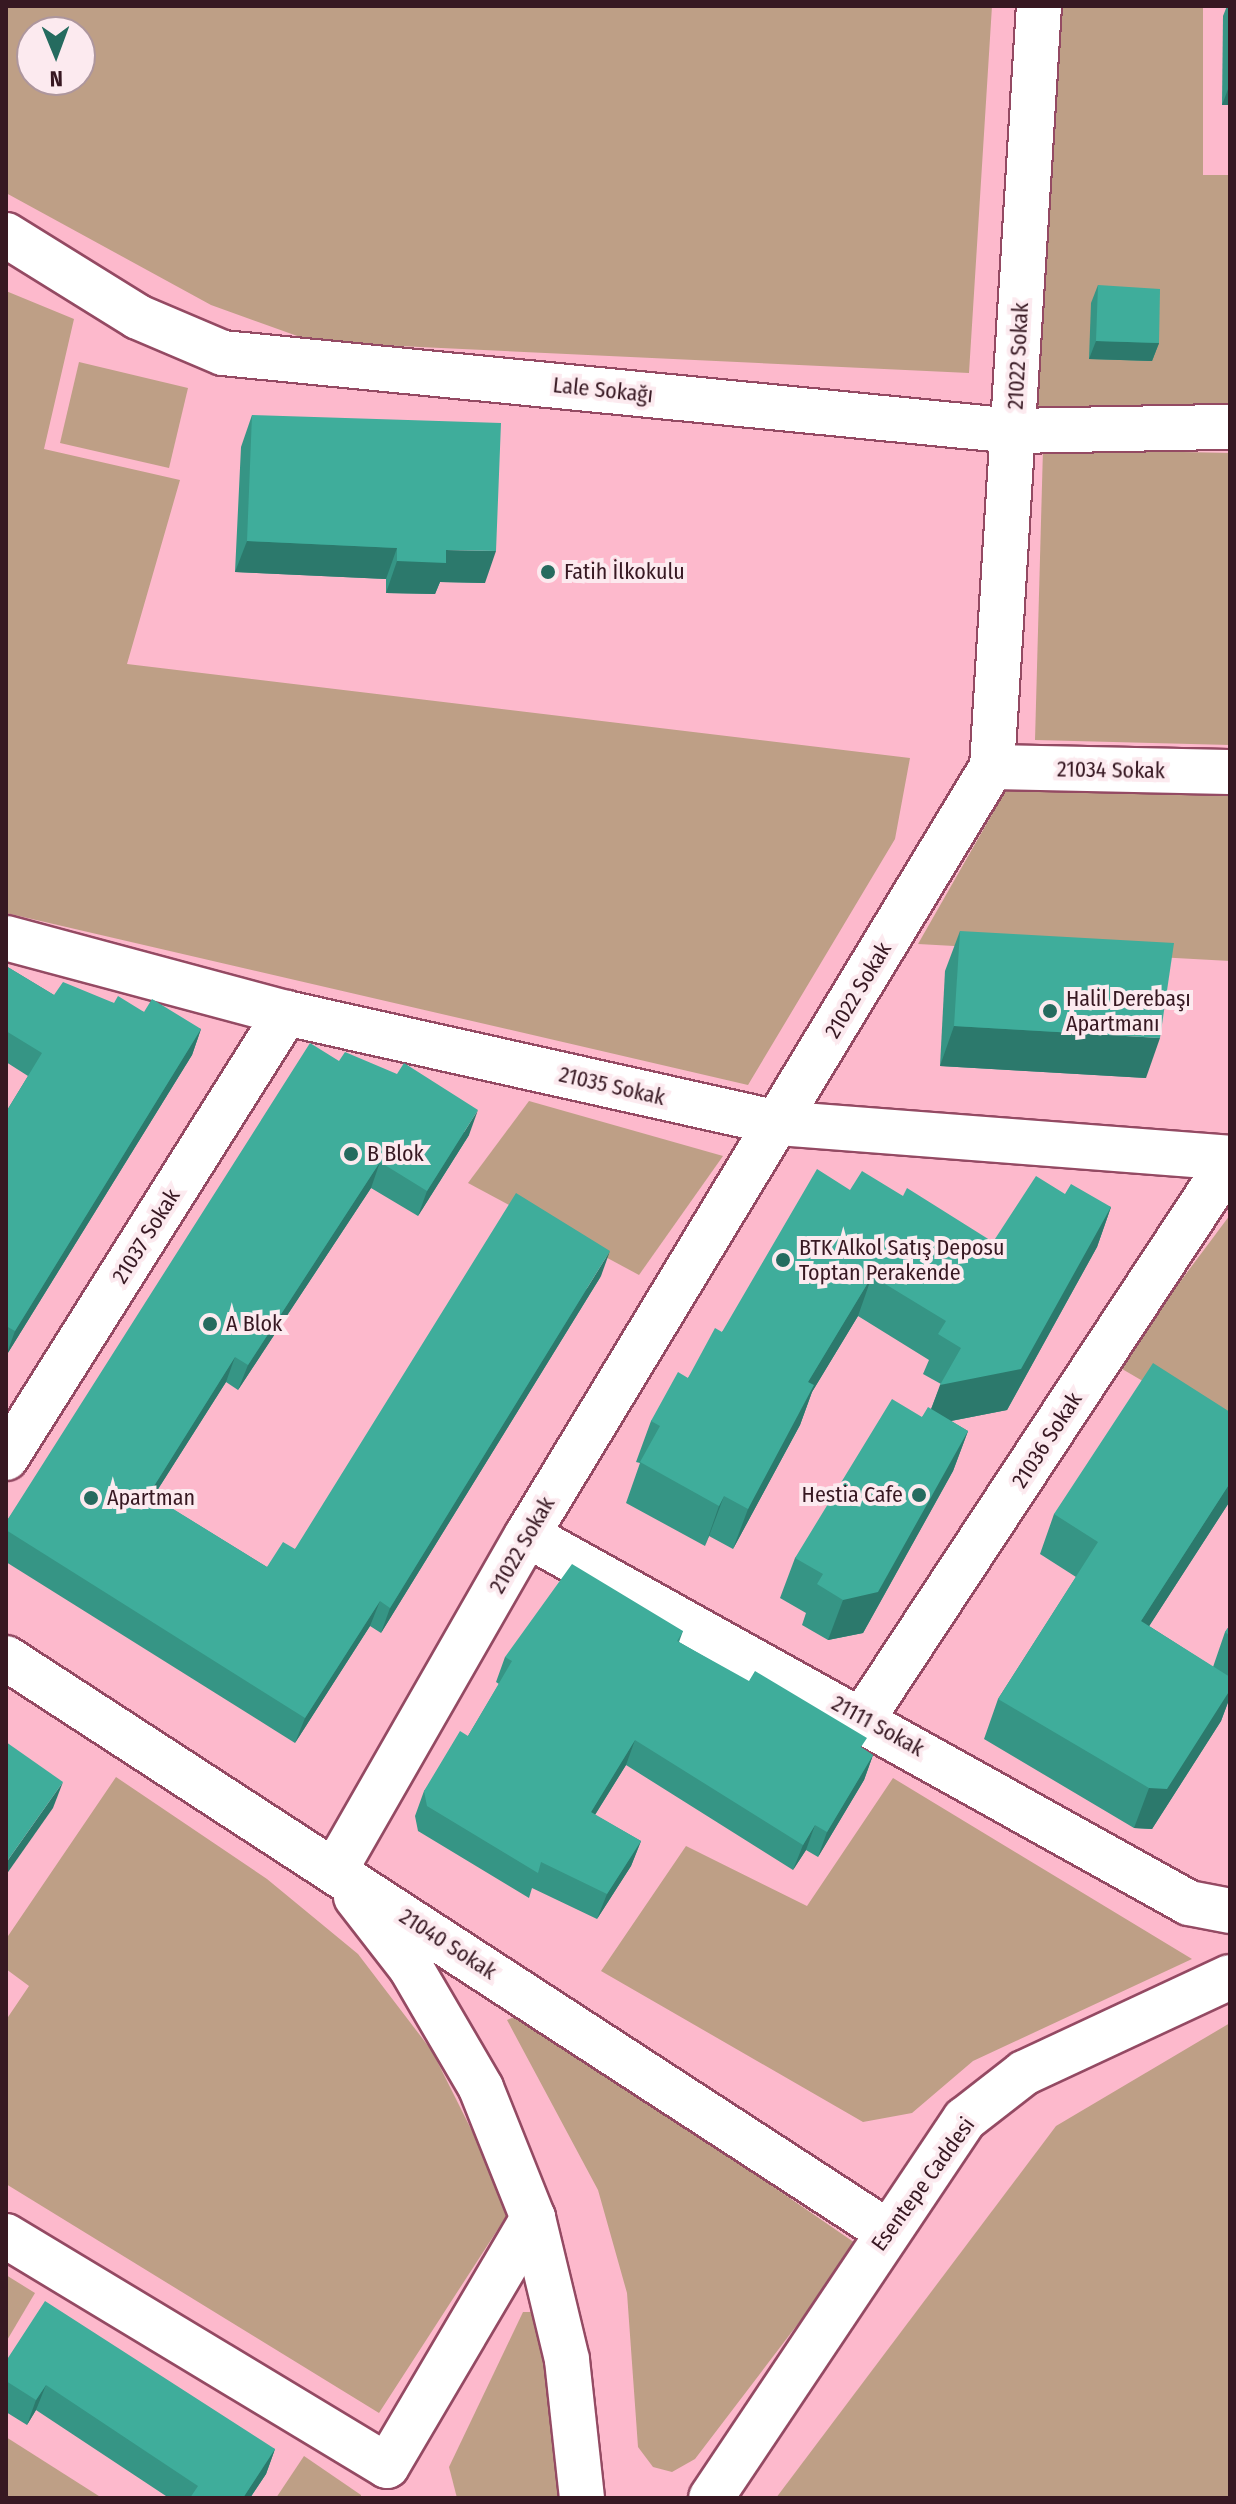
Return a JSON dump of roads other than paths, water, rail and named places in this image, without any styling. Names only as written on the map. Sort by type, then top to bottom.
[{"type":"street","name":"21022 Sokak","points":[[335,1870],[527,1535],[992,767],[1039,6]]},
{"type":"street","name":"Lale Sokağı","points":[[6,235],[152,324],[223,353],[1014,431],[1230,427]]},
{"type":"street","name":"21034 Sokak","points":[[992,767],[1230,772]]},
{"type":"street","name":"21035 Sokak","points":[[6,938],[286,1013],[778,1123],[1230,1160]]},
{"type":"street","name":"21037 Sokak","points":[[6,1458],[286,1013]]},
{"type":"street","name":"21036 Sokak","points":[[863,1718],[1230,1160]]},
{"type":"street","name":"21111 Sokak","points":[[527,1535],[863,1718],[1189,1903],[1230,1911]]},
{"type":"street","name":"21040 Sokak","points":[[6,1658],[888,2232]]},
{"type":"street","points":[[335,1870],[411,1968],[481,2088],[533,2218],[567,2360],[582,2498]]},
{"type":"street","name":"Esentepe Caddesi","points":[[711,2498],[965,2119],[1024,2073],[1230,1977]]},
{"type":"street","points":[[6,2236],[387,2466],[533,2218]]},
{"type":"place","name":"Fatih İlkokulu","points":[[548,572]]},
{"type":"place","name":"Halil Derebaşı Apartmanı","points":[[1050,1011]]},
{"type":"place","name":"B Blok","points":[[351,1154]]},
{"type":"place","name":"BTK Alkol Satış Deposu Toptan Perakende","points":[[783,1260]]},
{"type":"place","name":"A Blok","points":[[210,1324]]},
{"type":"place","name":"Hestia Cafe","points":[[919,1495]]},
{"type":"place","name":"Apartman","points":[[91,1498]]}]
